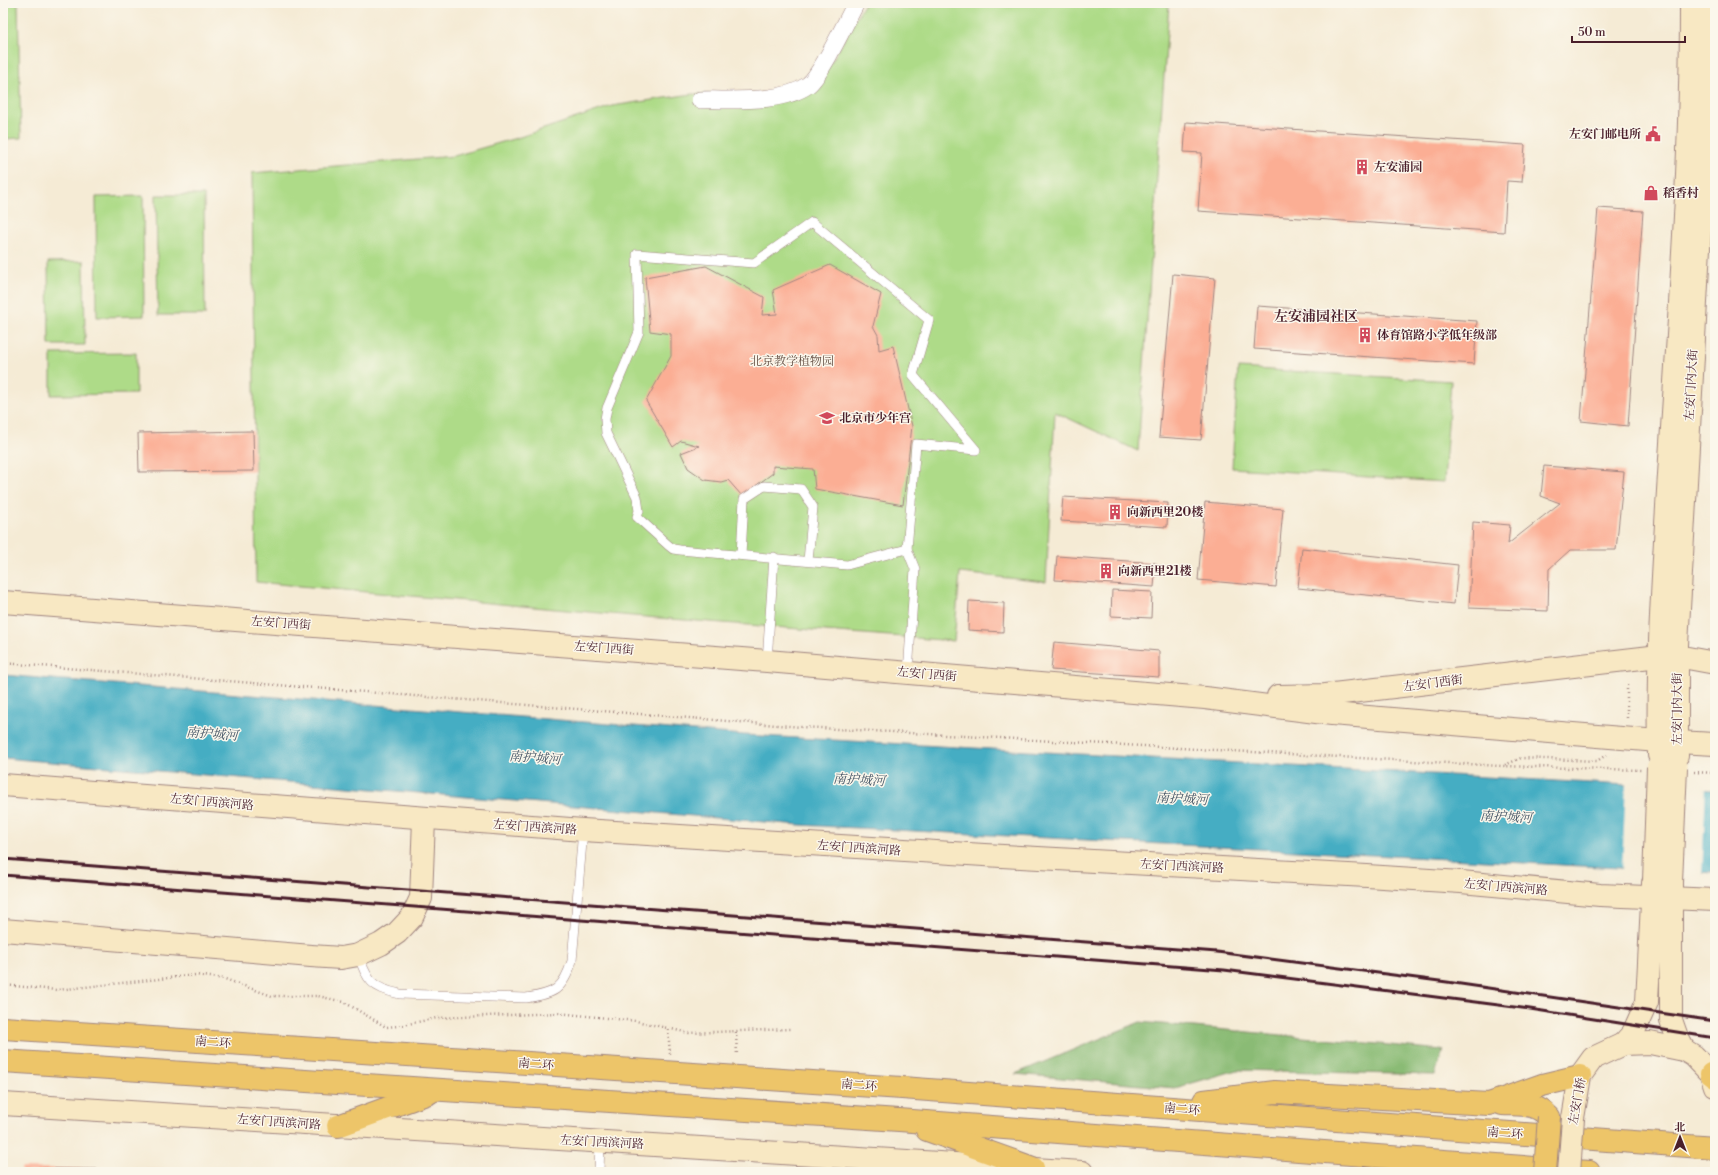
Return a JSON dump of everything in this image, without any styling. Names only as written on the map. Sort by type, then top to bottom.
[{"type":"highway","name":"南二环","points":[[3,1028],[902,1088],[1715,1148]]},
{"type":"highway","points":[[3,1061],[899,1120],[1590,1172]]},
{"type":"highway","points":[[1488,1104],[1542,1085],[1580,1076]]},
{"type":"highway","points":[[338,1126],[438,1090]]},
{"type":"highway","points":[[1154,1106],[1275,1092],[1529,1105],[1541,1108],[1549,1117],[1545,1172]]},
{"type":"highway","points":[[899,1120],[1033,1168]]},
{"type":"street","points":[[700,100],[768,97],[791,94],[809,84],[819,70],[856,3]]},
{"type":"street","name":"左安门内大街","points":[[1662,890],[1668,769],[1668,656],[1691,80],[1690,3]]},
{"type":"street","name":"左安门内大街","points":[[1668,656],[1708,86],[1704,3]]},
{"type":"street","name":"左安门西街","points":[[3,602],[766,661],[1205,698],[1332,714],[1715,744]]},
{"type":"street","name":"左安门西街","points":[[1205,698],[1325,695],[1668,656],[1715,662]]},
{"type":"street","name":"左安门西滨河路","points":[[3,785],[424,819],[582,830],[984,855],[1461,882],[1600,895],[1662,890],[1715,900]]},
{"type":"street","points":[[3,930],[311,956],[341,958],[358,955],[381,944],[397,932],[412,917],[421,898],[424,819]]},
{"type":"street","points":[[1623,1044],[1633,1033],[1647,1002],[1662,890]]},
{"type":"street","points":[[1662,890],[1671,1020],[1677,1037],[1684,1050]]},
{"type":"street","name":"左安门桥","points":[[1569,1172],[1573,1118],[1580,1076],[1592,1058],[1623,1044],[1650,1043],[1684,1050],[1694,1056],[1714,1079]]},
{"type":"street","name":"左安门西滨河路","points":[[3,1104],[1082,1172]]},
{"type":"lane","points":[[906,549],[847,565],[774,557],[673,549],[637,517],[639,511],[637,497],[606,433],[607,408],[639,332],[637,254],[754,263],[812,222],[929,320],[913,375],[976,450],[916,444],[906,549],[915,569],[908,673]]},
{"type":"lane","points":[[741,555],[744,499],[764,486],[801,489],[813,507],[808,561]]},
{"type":"lane","points":[[766,661],[774,557]]},
{"type":"lane","points":[[358,955],[366,977],[382,990],[400,994],[526,998],[546,995],[558,987],[567,977],[572,961],[582,830]]},
{"type":"lane","points":[[599,1172],[600,1142]]},
{"type":"path","points":[[3,663],[802,727],[1502,766],[1668,769],[1715,773]]},
{"type":"path","points":[[1627,685],[1627,722]]},
{"type":"path","points":[[1502,766],[1521,758],[1597,761],[1607,754]]},
{"type":"path","points":[[668,1028],[670,1054]]},
{"type":"path","points":[[736,1032],[737,1056]]},
{"type":"green space","points":[[3,3],[18,3],[21,138],[3,139]]},
{"type":"green space","name":"北京教学植物园","points":[[865,3],[1169,3],[1138,451],[1055,412],[1046,582],[960,573],[954,641],[633,616],[256,582],[252,173],[454,156],[520,137],[612,106],[692,94],[803,95],[820,82]]},
{"type":"green space","points":[[156,195],[204,195],[205,315],[158,315]]},
{"type":"green space","points":[[143,196],[144,316],[97,317],[96,197]]},
{"type":"green space","points":[[84,261],[85,345],[49,345],[48,262]]},
{"type":"green space","points":[[136,353],[136,394],[51,395],[51,354]]},
{"type":"green space","points":[[1238,368],[1451,381],[1444,482],[1232,468]]},
{"type":"green space","points":[[1140,1022],[1443,1050],[1435,1075],[1237,1070],[1175,1088],[1015,1074]]},
{"type":"water","name":"南护城河","points":[[3,675],[745,735],[1715,790],[1715,873],[800,825],[3,758]]},
{"type":"pier","points":[[1626,783],[1706,787],[1702,875],[1622,870]]},
{"type":"building","name":"左安浦园","points":[[1186,122],[1525,145],[1522,182],[1507,181],[1504,232],[1198,211],[1202,153],[1184,152]]},
{"type":"building","points":[[1598,208],[1643,211],[1628,426],[1581,421]]},
{"type":"building","points":[[830,265],[881,294],[873,326],[878,335],[879,350],[893,346],[912,426],[903,505],[815,489],[813,469],[773,466],[773,473],[742,496],[728,480],[721,482],[705,480],[688,468],[681,453],[699,446],[681,441],[673,447],[646,401],[671,356],[671,334],[650,331],[645,277],[706,266],[764,297],[762,315],[777,314],[773,290]]},
{"type":"building","points":[[1173,274],[1215,278],[1201,440],[1159,437]]},
{"type":"building","name":"体育馆路小学低年级部","points":[[1257,306],[1477,321],[1474,364],[1254,349]]},
{"type":"building","points":[[253,431],[254,471],[139,472],[138,433]]},
{"type":"building","points":[[1544,466],[1624,472],[1616,550],[1570,550],[1549,569],[1548,611],[1469,608],[1473,522],[1510,525],[1508,544],[1560,503],[1541,496]]},
{"type":"building","name":"向新西里20楼","points":[[1063,497],[1168,503],[1167,527],[1061,521]]},
{"type":"building","points":[[1205,502],[1283,509],[1276,587],[1198,580]]},
{"type":"building","points":[[1302,548],[1458,565],[1454,604],[1298,588]]},
{"type":"building","name":"向新西里21楼","points":[[1057,556],[1156,563],[1154,587],[1055,580]]},
{"type":"building","points":[[1112,590],[1152,592],[1151,618],[1111,616]]},
{"type":"building","points":[[969,601],[1004,603],[1003,632],[968,630]]},
{"type":"building","points":[[1054,642],[1159,651],[1159,677],[1051,670]]},
{"type":"building","points":[[21,1168],[179,1170],[179,1172],[21,1172]]},
{"type":"railway","points":[[3,859],[1217,952],[1447,982],[1715,1021]]},
{"type":"railway","points":[[3,875],[1224,970],[1530,1009],[1715,1038]]},
{"type":"place","name":"左安门邮电所","points":[[1653,134]]},
{"type":"place","name":"左安浦园","points":[[1362,167]]},
{"type":"place","name":"稻香村","points":[[1651,193]]},
{"type":"place","name":"体育馆路小学低年级部","points":[[1365,335]]},
{"type":"place","name":"北京市少年宫","points":[[827,418]]},
{"type":"place","name":"向新西里20楼","points":[[1115,512]]},
{"type":"place","name":"向新西里21楼","points":[[1106,571]]},
{"type":"district","name":"左安浦园社区","points":[[1316,316]]}]
